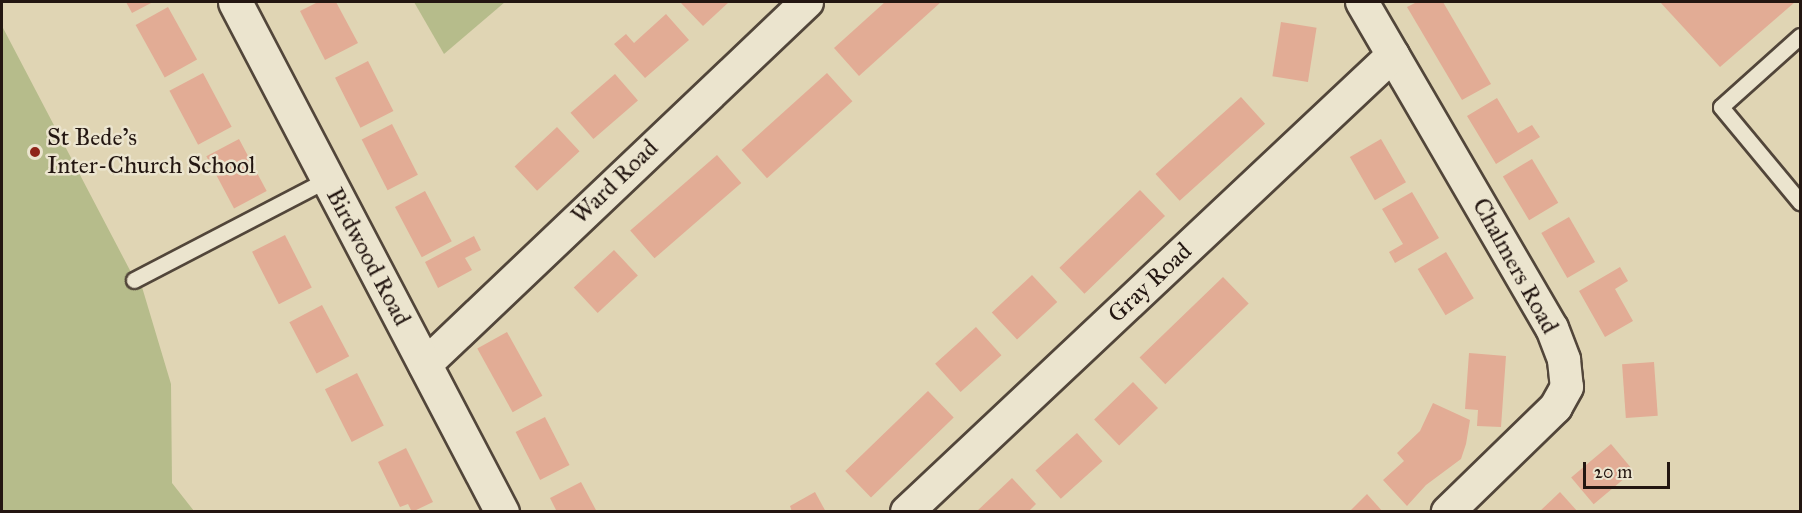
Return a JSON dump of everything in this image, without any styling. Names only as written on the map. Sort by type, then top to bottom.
[{"type":"street","name":"Birdwood Road","points":[[235,2],[502,512]]},
{"type":"street","name":"Ward Road","points":[[425,365],[807,2]]},
{"type":"street","name":"Chalmers Road","points":[[1362,2],[1552,328],[1564,360],[1567,387],[1556,407],[1448,512]]},
{"type":"street","name":"Gray Road","points":[[907,512],[1393,55]]},
{"type":"lane","points":[[1800,36],[1720,107],[1800,202]]},
{"type":"lane","points":[[134,280],[328,179]]},
{"type":"green space","points":[[414,2],[505,2],[444,54]]},
{"type":"green space","name":"St Bede's Inter-Church School","points":[[2,26],[134,278],[139,277],[171,384],[172,483],[194,511],[2,511]]},
{"type":"building","points":[[126,2],[153,2],[132,13]]},
{"type":"building","points":[[318,2],[336,2],[358,43],[325,60],[300,11]]},
{"type":"building","points":[[680,2],[729,2],[703,26]]},
{"type":"building","points":[[885,2],[941,2],[859,76],[834,48]]},
{"type":"building","points":[[1417,2],[1443,2],[1491,84],[1462,100],[1407,7]]},
{"type":"building","points":[[1660,2],[1795,2],[1720,67]]},
{"type":"building","points":[[168,7],[197,59],[165,77],[136,25]]},
{"type":"building","points":[[666,14],[689,40],[645,78],[614,44],[626,34],[634,43]]},
{"type":"building","points":[[1281,22],[1317,28],[1308,82],[1272,76]]},
{"type":"building","points":[[368,61],[393,111],[360,128],[335,78]]},
{"type":"building","points":[[203,73],[232,127],[198,145],[169,91]]},
{"type":"building","points":[[827,73],[852,101],[767,178],[742,150]]},
{"type":"building","points":[[615,74],[638,100],[593,139],[570,113]]},
{"type":"building","points":[[1241,97],[1265,124],[1180,201],[1156,174]]},
{"type":"building","points":[[1497,98],[1518,133],[1532,125],[1540,137],[1496,164],[1467,116]]},
{"type":"building","points":[[392,124],[418,175],[388,190],[362,139]]},
{"type":"building","points":[[557,127],[580,151],[537,191],[515,167]]},
{"type":"building","points":[[239,139],[267,191],[234,208],[206,156]]},
{"type":"building","points":[[1381,139],[1406,182],[1375,200],[1350,157]]},
{"type":"building","points":[[717,155],[741,183],[654,258],[630,230]]},
{"type":"building","points":[[1532,159],[1558,203],[1529,220],[1503,177]]},
{"type":"building","points":[[1140,190],[1165,216],[1084,294],[1059,268]]},
{"type":"building","points":[[425,191],[452,241],[422,257],[395,207]]},
{"type":"building","points":[[1412,192],[1439,238],[1395,263],[1389,252],[1403,244],[1382,209]]},
{"type":"building","points":[[1569,217],[1595,262],[1567,278],[1541,233]]},
{"type":"building","points":[[285,235],[312,288],[279,304],[252,252]]},
{"type":"building","points":[[474,236],[481,250],[465,258],[472,270],[438,288],[425,262]]},
{"type":"building","points":[[614,250],[638,276],[598,313],[574,288]]},
{"type":"building","points":[[1446,252],[1474,298],[1446,315],[1418,269]]},
{"type":"building","points":[[1620,267],[1628,281],[1615,289],[1633,321],[1605,337],[1579,291]]},
{"type":"building","points":[[1032,275],[1057,302],[1017,340],[992,313]]},
{"type":"building","points":[[1223,277],[1249,304],[1165,384],[1140,358]]},
{"type":"building","points":[[322,305],[349,356],[317,374],[289,322]]},
{"type":"building","points":[[976,327],[1001,355],[961,392],[935,364]]},
{"type":"building","points":[[507,332],[542,396],[513,412],[477,348]]},
{"type":"building","points":[[1469,353],[1506,356],[1501,427],[1477,426],[1478,410],[1465,409]]},
{"type":"building","points":[[1654,362],[1658,416],[1626,418],[1622,364]]},
{"type":"building","points":[[357,373],[384,426],[352,442],[325,389]]},
{"type":"building","points":[[1133,382],[1158,408],[1119,445],[1094,420]]},
{"type":"building","points":[[928,391],[954,418],[871,498],[845,471]]},
{"type":"building","points":[[1433,403],[1470,420],[1466,444],[1461,459],[1426,485],[1407,506],[1383,480],[1404,461],[1397,453],[1420,431]]},
{"type":"building","points":[[545,417],[570,465],[540,480],[516,432]]},
{"type":"building","points":[[1077,433],[1102,461],[1061,499],[1035,470]]},
{"type":"building","points":[[1611,444],[1633,471],[1594,504],[1571,477]]},
{"type":"building","points":[[406,448],[433,502],[412,512],[408,504],[400,507],[378,462]]},
{"type":"building","points":[[1012,478],[1036,504],[1028,512],[976,512]]},
{"type":"building","points":[[581,482],[597,512],[557,512],[550,498]]},
{"type":"building","points":[[815,492],[826,512],[792,512],[790,506]]},
{"type":"building","points":[[1560,492],[1578,512],[1539,512]]},
{"type":"building","points":[[1367,494],[1383,512],[1349,512]]},
{"type":"place","name":"St Bede's Inter-Church School","points":[[35,152]]}]
